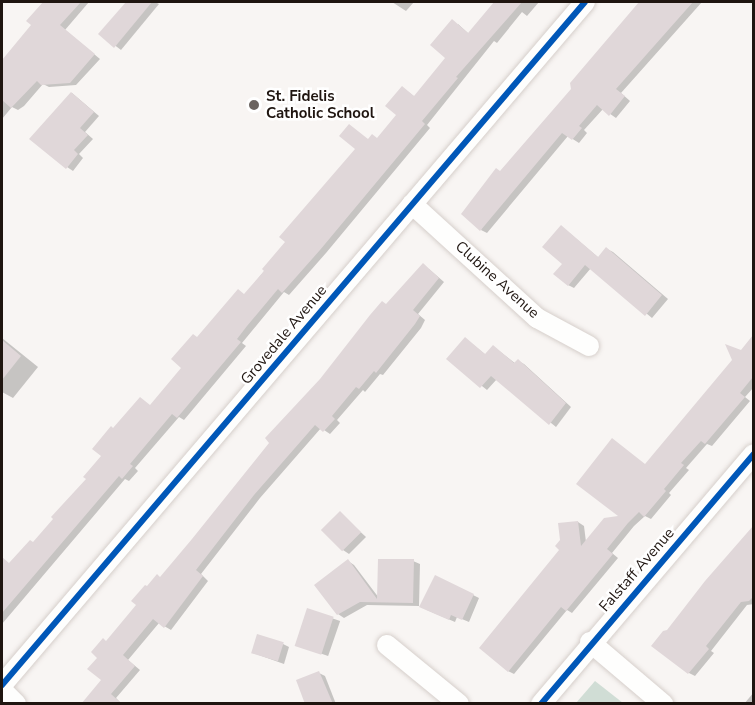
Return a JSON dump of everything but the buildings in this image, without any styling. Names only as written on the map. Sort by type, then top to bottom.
[{"type":"street","name":"Grovedale Avenue","points":[[2,685],[585,2]]},
{"type":"street","name":"Clubine Avenue","points":[[412,204],[537,318],[589,346]]},
{"type":"street","name":"Falstaff Avenue","points":[[541,704],[590,642],[753,454]]},
{"type":"street","points":[[590,642],[663,704]]},
{"type":"street","points":[[387,645],[459,704]]},
{"type":"street","points":[[2,690],[16,704]]},
{"type":"shaded area","points":[[595,681],[623,703],[576,703]]},
{"type":"cycle path","points":[[2,685],[585,2]]},
{"type":"cycle path","points":[[541,704],[754,454]]},
{"type":"place","name":"St. Fidelis Catholic School","points":[[254,105]]}]
